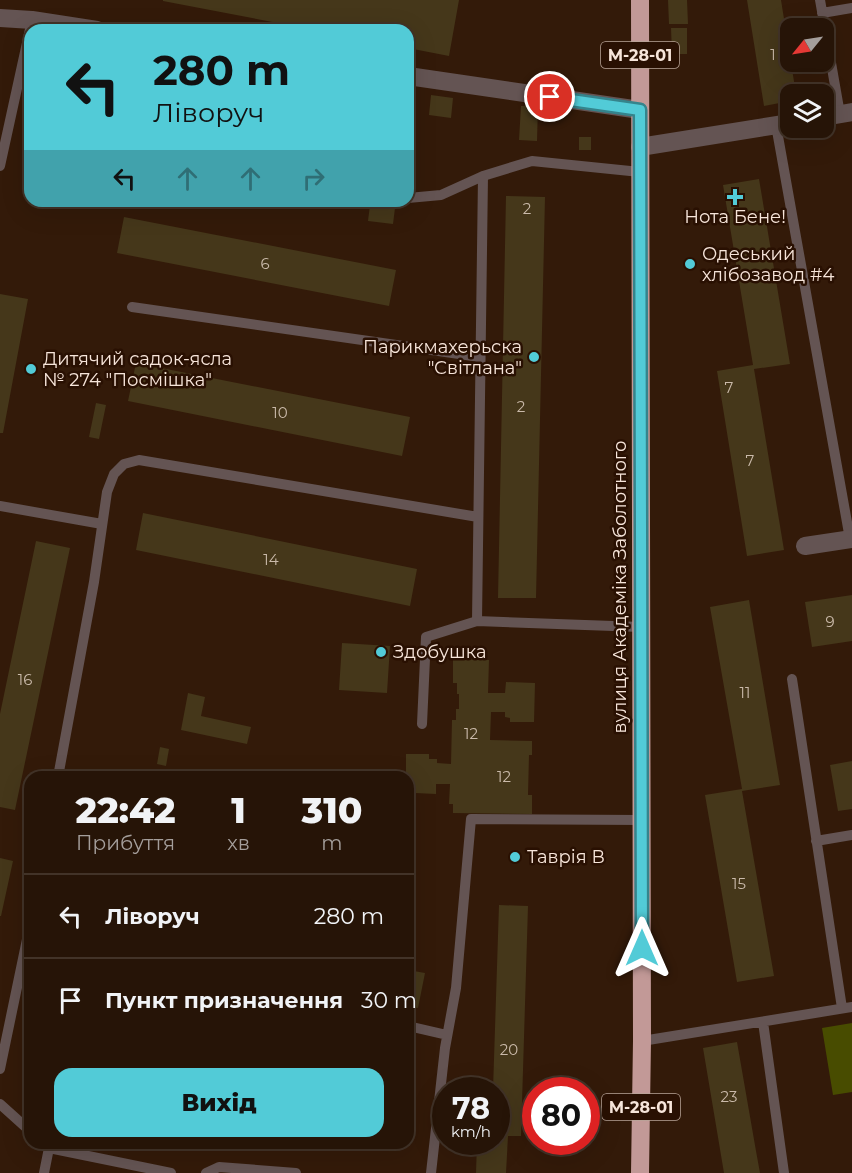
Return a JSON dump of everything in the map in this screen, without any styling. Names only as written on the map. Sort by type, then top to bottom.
[{"type":"highway","name":"вулиця Академіка Заболотного","points":[[640,0],[642,820],[640,1173]]},
{"type":"street","points":[[0,18],[58,24]]},
{"type":"street","points":[[414,77],[640,110]]},
{"type":"street","points":[[640,147],[780,124]]},
{"type":"street","points":[[805,546],[851,539]]},
{"type":"lane","points":[[820,0],[839,115]]},
{"type":"lane","points":[[822,13],[852,8]]},
{"type":"lane","points":[[31,24],[32,20]]},
{"type":"lane","points":[[0,166],[24,56]]},
{"type":"lane","points":[[785,138],[851,539]]},
{"type":"lane","points":[[414,197],[441,195],[483,176],[532,161],[640,171]]},
{"type":"lane","points":[[477,621],[483,176]]},
{"type":"lane","points":[[132,307],[480,357]]},
{"type":"lane","points":[[59,771],[94,582],[107,492],[114,474],[124,464],[139,460],[478,517]]},
{"type":"lane","points":[[0,506],[102,524]]},
{"type":"lane","points":[[422,724],[426,637],[477,621],[641,627]]},
{"type":"lane","points":[[642,1041],[847,1008],[816,841],[792,679]]},
{"type":"lane","points":[[431,1173],[447,1035],[456,988],[471,819],[642,820]]},
{"type":"lane","points":[[816,841],[852,835]]},
{"type":"lane","points":[[0,1069],[24,954]]},
{"type":"lane","points":[[763,1022],[783,1173]]},
{"type":"lane","points":[[414,1027],[447,1035]]},
{"type":"lane","points":[[0,1104],[24,1126]]},
{"type":"lane","points":[[44,1173],[47,1149]]},
{"type":"lane","points":[[65,1149],[171,1173]]},
{"type":"lane","points":[[206,1173],[219,1167],[296,1173]]},
{"type":"shaded area","points":[[852,1023],[852,1092],[833,1095],[822,1028]]},
{"type":"building","points":[[459,0],[449,56],[414,49],[414,24],[283,24],[163,1]]},
{"type":"building","points":[[668,0],[687,0],[688,24],[669,24]]},
{"type":"building","points":[[747,0],[781,0],[784,18],[780,18],[780,72],[792,72],[794,84],[780,84],[780,103],[764,106]]},
{"type":"building","points":[[671,28],[687,28],[687,54],[672,54]]},
{"type":"building","points":[[431,95],[453,98],[451,118],[429,115]]},
{"type":"building","points":[[521,106],[538,106],[537,141],[519,140]]},
{"type":"building","points":[[579,137],[591,137],[591,150],[579,150]]},
{"type":"building","points":[[759,179],[790,364],[754,369],[784,550],[747,556],[717,371],[753,365],[723,185]]},
{"type":"building","points":[[506,196],[545,197],[536,598],[498,598]]},
{"type":"building","points":[[370,207],[395,208],[393,224],[368,221]]},
{"type":"building","points":[[124,217],[396,270],[389,306],[117,253]]},
{"type":"building","points":[[0,294],[28,299],[3,433],[0,433]]},
{"type":"building","points":[[136,363],[410,417],[402,456],[128,401]]},
{"type":"building","points":[[96,403],[106,405],[99,439],[89,437]]},
{"type":"building","points":[[143,513],[417,569],[410,606],[136,550]]},
{"type":"building","points":[[36,541],[70,548],[15,810],[0,807],[0,714]]},
{"type":"building","points":[[852,595],[852,641],[812,647],[805,602]]},
{"type":"building","points":[[749,600],[780,785],[742,791],[774,976],[737,982],[705,795],[742,789],[710,607]]},
{"type":"building","points":[[342,643],[390,646],[387,693],[339,690]]},
{"type":"building","points":[[453,659],[489,660],[488,693],[505,693],[506,682],[535,683],[534,722],[510,722],[510,718],[505,717],[505,712],[491,712],[490,740],[532,741],[532,755],[529,755],[528,795],[532,795],[532,814],[453,813],[453,804],[449,804],[450,784],[436,784],[436,794],[415,793],[414,771],[406,771],[406,754],[429,754],[429,759],[437,759],[437,763],[451,764],[452,720],[456,720],[456,709],[459,709],[457,683],[453,683]]},
{"type":"building","points":[[188,693],[205,697],[201,716],[251,727],[247,744],[181,730]]},
{"type":"building","points":[[160,747],[169,749],[166,766],[157,764]]},
{"type":"building","points":[[852,761],[852,809],[838,811],[830,765]]},
{"type":"building","points":[[0,858],[13,861],[1,916],[0,916]]},
{"type":"building","points":[[499,905],[528,906],[521,1136],[510,1136],[510,1077],[493,1077]]},
{"type":"building","points":[[414,971],[425,973],[418,1008],[414,1007]]},
{"type":"building","points":[[737,1042],[760,1173],[724,1173],[703,1048]]},
{"type":"building","points":[[477,1155],[507,1155],[506,1173],[476,1173]]},
{"type":"place","name":"Нота Бене!","points":[[735,197]]},
{"type":"place","name":"Одеський хлібозавод #4","points":[[690,264]]},
{"type":"place","name":"Парикмахерьска \"Світлана\"","points":[[534,357]]},
{"type":"place","name":"Дитячий садок-ясла № 274 \"Посмішка\"","points":[[31,369]]},
{"type":"place","name":"Здобушка","points":[[381,652]]},
{"type":"place","name":"Таврія В","points":[[515,857]]},
{"type":"route","points":[[550,97],[640,110],[642,948]]}]
